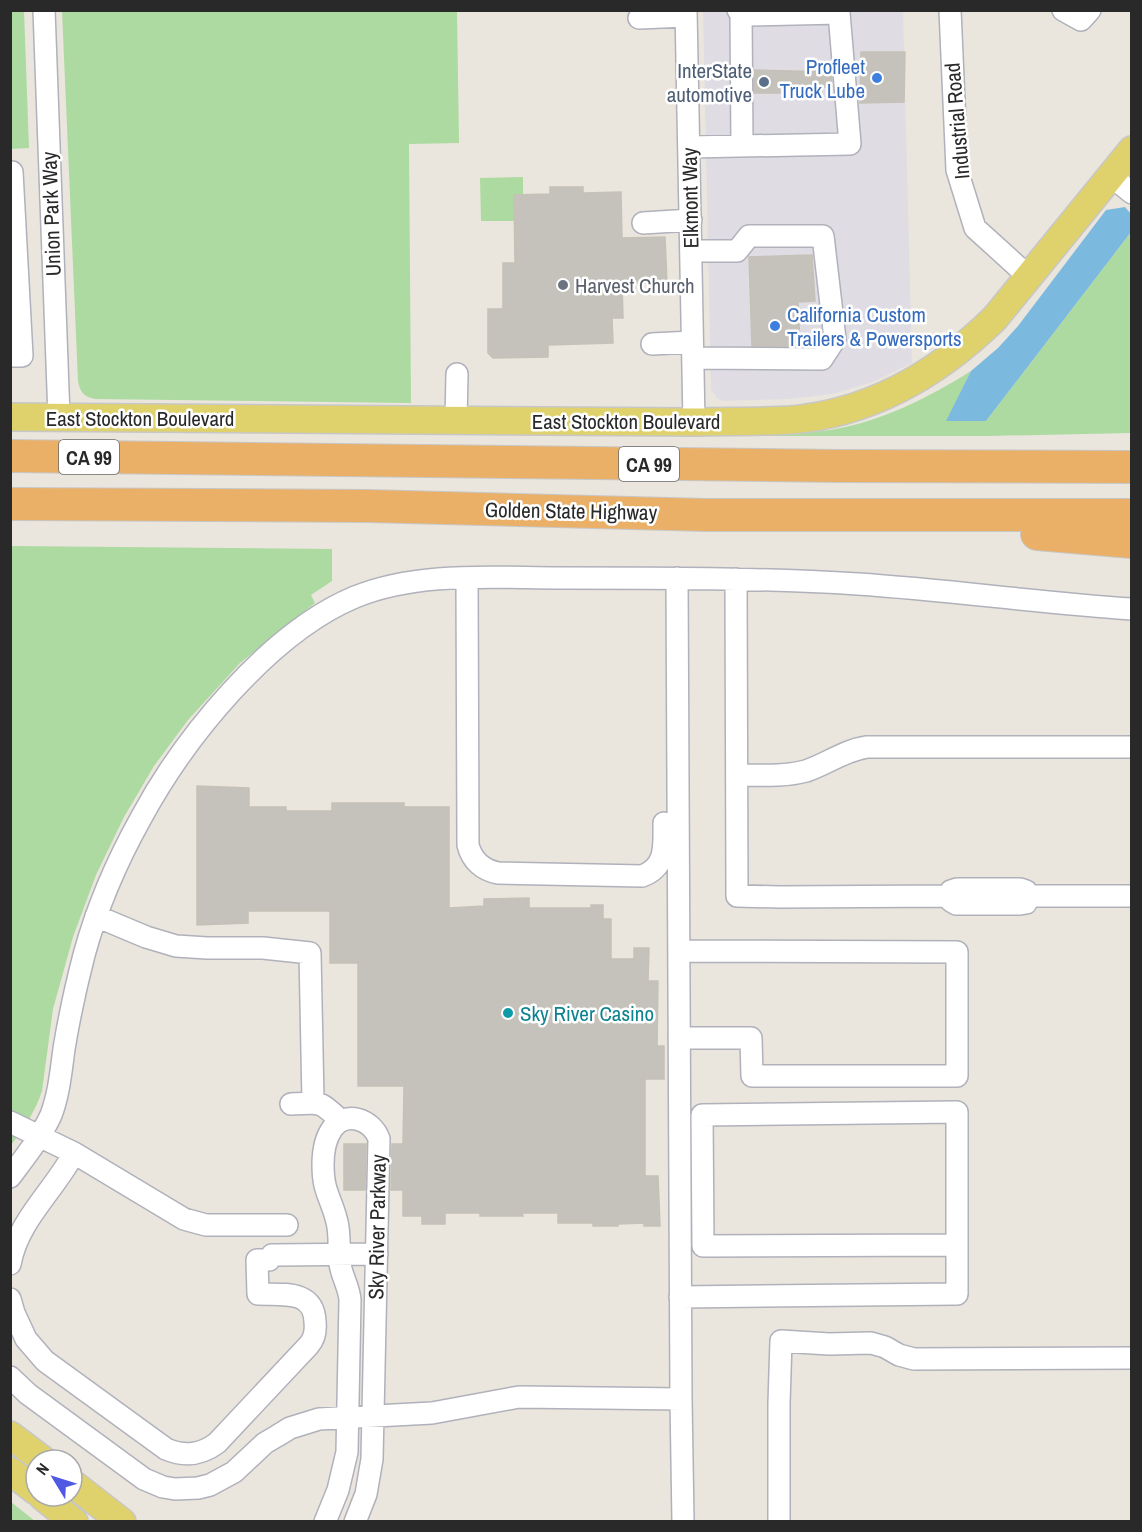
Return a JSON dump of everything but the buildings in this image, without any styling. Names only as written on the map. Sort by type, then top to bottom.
[{"type":"highway","points":[[840,466],[1131,446]]},
{"type":"highway","name":"CA 99","points":[[10,456],[840,466],[1131,467]]},
{"type":"highway","name":"Golden State Highway","points":[[10,504],[368,506],[707,515],[1131,515]]},
{"type":"highway","points":[[939,515],[989,530],[1131,542]]},
{"type":"main road","name":"East Stockton Boulevard","points":[[10,417],[694,422],[791,420],[854,408],[881,397],[942,364],[971,342],[995,318],[1029,277],[1121,184],[1131,150]]},
{"type":"main road","points":[[10,1435],[27,1448]]},
{"type":"main road","points":[[10,1471],[24,1482]]},
{"type":"main road","points":[[84,1492],[122,1521]]},
{"type":"main road","points":[[57,1508],[74,1521]]},
{"type":"street","name":"Union Park Way","points":[[44,10],[59,417]]},
{"type":"street","name":"Industrial Road","points":[[950,10],[957,170],[975,228],[1029,277]]},
{"type":"street","points":[[1063,10],[1081,20],[1090,10]]},
{"type":"street","points":[[689,147],[850,144],[839,13],[747,15],[739,11],[742,146]]},
{"type":"street","points":[[639,18],[686,14]]},
{"type":"street","name":"Elkmont Way","points":[[686,14],[694,422]]},
{"type":"street","points":[[10,172],[12,172],[15,308],[22,356],[10,356]]},
{"type":"street","points":[[644,223],[691,220]]},
{"type":"street","points":[[652,344],[692,350],[822,359],[835,339],[822,236],[749,236],[737,251],[692,251]]},
{"type":"street","points":[[456,420],[457,374]]},
{"type":"street","points":[[467,579],[468,845],[473,858],[484,868],[498,873],[642,876],[661,862],[664,848],[670,578]]},
{"type":"street","points":[[670,578],[679,951],[683,1521]]},
{"type":"street","points":[[10,1177],[39,1137],[57,1096],[77,983],[107,886],[135,828],[167,774],[214,712],[266,658],[327,612],[355,597],[387,587],[448,579],[736,579],[890,586],[1131,609]]},
{"type":"street","points":[[736,579],[737,896],[949,896],[954,889],[1023,889],[1029,896],[1131,896]]},
{"type":"street","points":[[736,775],[796,773],[816,767],[851,750],[867,747],[1131,747]]},
{"type":"street","points":[[96,916],[146,937],[176,946],[263,948],[310,953],[313,1101]]},
{"type":"street","points":[[679,951],[957,952],[957,1076],[752,1076],[751,1038],[679,1038]]},
{"type":"street","points":[[291,1104],[313,1101],[327,1108],[341,1121]]},
{"type":"street","points":[[680,1297],[957,1294],[957,1245],[957,1112],[702,1115],[703,1246],[957,1245]]},
{"type":"street","name":"Sky River Parkway","points":[[326,1521],[347,1452],[350,1300],[340,1260],[338,1227],[326,1193],[323,1172],[328,1138],[335,1125],[348,1119],[361,1119],[373,1127],[379,1138],[373,1417],[369,1477],[366,1494],[355,1521]]},
{"type":"street","points":[[10,1122],[74,1153],[184,1220],[206,1225],[287,1226]]},
{"type":"street","points":[[10,1264],[24,1225],[63,1172],[74,1153]]},
{"type":"street","points":[[10,1299],[19,1327],[45,1360],[166,1449],[181,1454],[197,1453],[217,1443],[314,1338],[315,1314],[306,1300],[296,1296],[258,1294],[257,1260],[269,1260],[272,1255],[377,1260]]},
{"type":"street","points":[[779,1521],[779,1403],[782,1341],[829,1344],[871,1343],[914,1359],[1131,1358]]},
{"type":"street","points":[[10,1377],[28,1394],[144,1479],[175,1489],[198,1488],[223,1480],[265,1443],[290,1428],[319,1419],[432,1413],[519,1397],[681,1399]]},
{"type":"shaded area","points":[[703,11],[903,11],[912,363],[873,382],[833,394],[790,399],[723,401],[717,398],[711,389]]},
{"type":"green space","points":[[10,11],[24,11],[29,148],[11,149]]},
{"type":"green space","points":[[62,11],[457,11],[459,143],[409,144],[411,403],[95,399],[83,393],[78,381]]},
{"type":"green space","points":[[523,177],[523,195],[514,195],[514,221],[481,221],[480,178]]},
{"type":"green space","points":[[1131,232],[1131,433],[986,436],[732,436],[830,430],[849,426],[903,408],[971,371],[947,421],[986,421]]},
{"type":"green space","points":[[11,546],[332,549],[332,581],[311,595],[315,603],[240,663],[188,720],[154,766],[124,817],[96,875],[73,937],[53,1009],[42,1091],[29,1120],[11,1145]]},
{"type":"green space","points":[[11,1502],[35,1521],[11,1521]]},
{"type":"water","points":[[1125,207],[1131,214],[1131,232],[986,421],[946,421],[971,371],[998,348],[1018,326],[1106,210]]},
{"type":"place","name":"Profleet Truck Lube","points":[[877,78]]},
{"type":"place","name":"InterState automotive","points":[[764,82]]},
{"type":"place","name":"Harvest Church","points":[[563,285]]},
{"type":"place","name":"California Custom Trailers & Powersports","points":[[775,326]]},
{"type":"place","name":"Sky River Casino","points":[[508,1013]]}]
